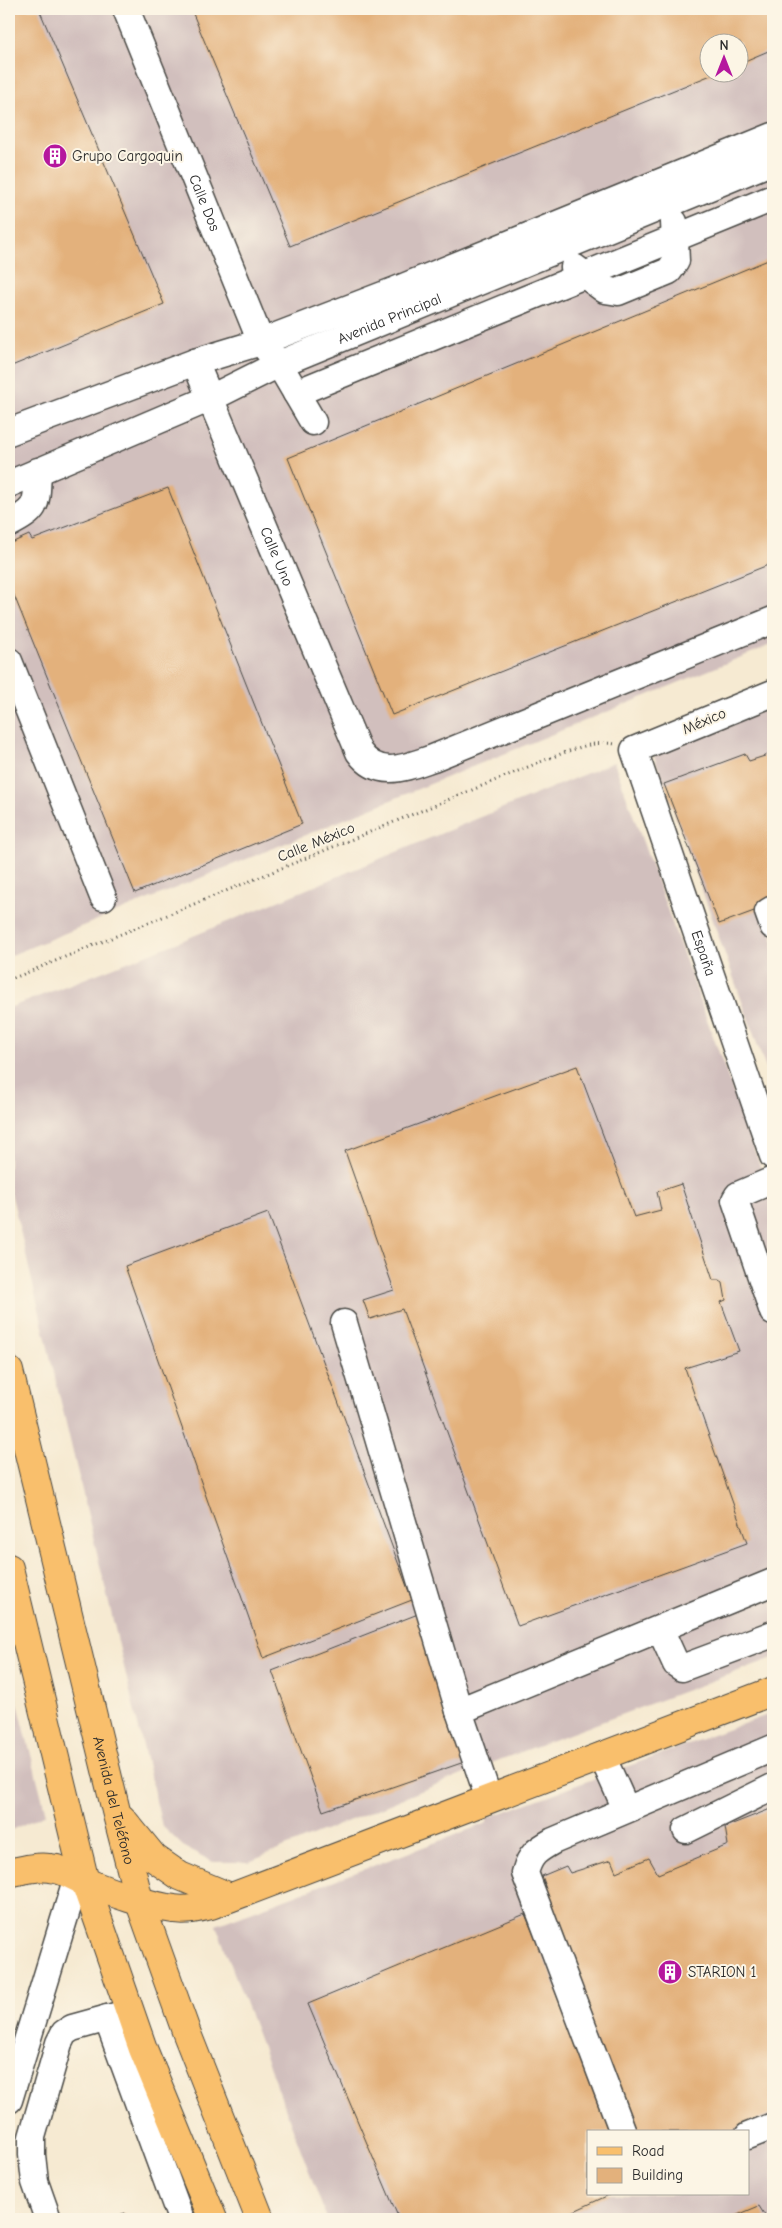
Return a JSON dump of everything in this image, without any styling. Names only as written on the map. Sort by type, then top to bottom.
[{"type":"main road","name":"Avenida del Teléfono","points":[[9,1371],[139,1900],[187,2034],[260,2219]]},
{"type":"main road","points":[[9,1568],[81,1880],[118,2015],[143,2050],[213,2219]]},
{"type":"main road","points":[[9,1874],[30,1868],[50,1868],[64,1871],[81,1880],[139,1900],[173,1909],[191,1910],[211,1905],[773,1691]]},
{"type":"main road","points":[[116,1812],[154,1858],[180,1876],[230,1897]]},
{"type":"street","name":"Calle Dos","points":[[126,9],[261,342],[279,364],[314,422]]},
{"type":"street","name":"Avenida Principal","points":[[9,484],[211,398],[404,300],[668,192],[773,136]]},
{"type":"street","name":"Avenida Principal","points":[[668,192],[773,162]]},
{"type":"street","points":[[548,241],[584,275],[605,290],[618,292],[669,270],[676,261],[668,192]]},
{"type":"street","points":[[674,238],[773,198]]},
{"type":"street","points":[[296,393],[584,275]]},
{"type":"street","name":"Avenida Principal","points":[[9,432],[195,362],[404,300]]},
{"type":"street","points":[[404,300],[463,325]]},
{"type":"street","name":"Calle Uno","points":[[195,362],[359,752],[367,763],[376,768],[397,769],[409,766],[773,620]]},
{"type":"street","points":[[9,524],[27,515],[35,505],[38,471]]},
{"type":"street","points":[[9,661],[103,897]]},
{"type":"street","name":"México","points":[[634,750],[773,693]]},
{"type":"street","name":"España","points":[[634,750],[771,1144]]},
{"type":"street","points":[[773,909],[768,912],[773,926]]},
{"type":"street","points":[[773,1180],[738,1195],[735,1202],[773,1312]]},
{"type":"street","points":[[344,1323],[488,1799]]},
{"type":"street","points":[[460,1711],[773,1582]]},
{"type":"street","points":[[660,1629],[676,1664],[682,1668],[773,1634]]},
{"type":"street","points":[[622,2130],[525,1873],[528,1860],[538,1850],[626,1809],[773,1748]]},
{"type":"street","points":[[602,1756],[626,1809]]},
{"type":"street","points":[[686,1830],[773,1787]]},
{"type":"street","points":[[9,2100],[81,1880]]},
{"type":"street","points":[[48,2219],[35,2182],[32,2137],[59,2044],[64,2033],[72,2028],[118,2015],[181,2219]]},
{"type":"street","points":[[750,2135],[773,2126]]},
{"type":"path","name":"Calle México","points":[[9,980],[566,752],[598,743],[625,746],[634,750]]},
{"type":"shaded area","points":[[9,9],[773,9],[773,644],[9,956]]},
{"type":"shaded area","points":[[773,706],[773,1088],[654,756]]},
{"type":"shaded area","points":[[614,762],[773,1202],[773,1658],[462,1774],[249,1862],[213,1862],[183,1846],[162,1826],[9,1184],[9,1008],[174,944]]},
{"type":"shaded area","points":[[9,1668],[46,1814],[9,1831]]},
{"type":"shaded area","points":[[773,1713],[773,2219],[327,2219],[216,1925],[487,1823],[487,1818]]},
{"type":"building","name":"Grupo Cargoquin","points":[[9,9],[39,9],[164,304],[9,367]]},
{"type":"building","points":[[191,9],[773,9],[773,49],[750,59],[750,32],[700,32],[700,79],[290,246]]},
{"type":"building","points":[[773,258],[773,563],[392,715],[288,458]]},
{"type":"building","points":[[168,488],[302,824],[135,893],[9,583],[9,544],[29,535],[32,540]]},
{"type":"building","points":[[745,754],[749,761],[771,754],[773,761],[773,904],[719,924],[664,784]]},
{"type":"building","points":[[577,1066],[634,1217],[661,1210],[657,1192],[681,1184],[713,1280],[719,1280],[723,1283],[726,1300],[721,1302],[739,1351],[685,1368],[747,1543],[518,1626],[402,1309],[370,1319],[363,1300],[394,1290],[345,1151]]},
{"type":"building","points":[[268,1213],[412,1600],[263,1658],[125,1266]]},
{"type":"building","points":[[418,1614],[470,1760],[323,1811],[272,1671]]},
{"type":"building","name":"STARION 1","points":[[773,1808],[773,2114],[734,2130],[626,2130],[540,1887],[545,1884],[542,1876],[566,1866],[570,1873],[611,1860],[616,1872],[649,1858],[658,1874],[728,1845],[725,1827]]},
{"type":"building","points":[[525,1914],[617,2130],[587,2130],[587,2196],[607,2196],[557,2219],[399,2219],[308,2004]]},
{"type":"building","points":[[759,2206],[767,2219],[728,2219]]},
{"type":"building","points":[[125,2213],[126,2219],[107,2219]]},
{"type":"place","name":"Grupo Cargoquin","points":[[55,156]]},
{"type":"place","name":"STARION 1","points":[[670,1972]]}]
